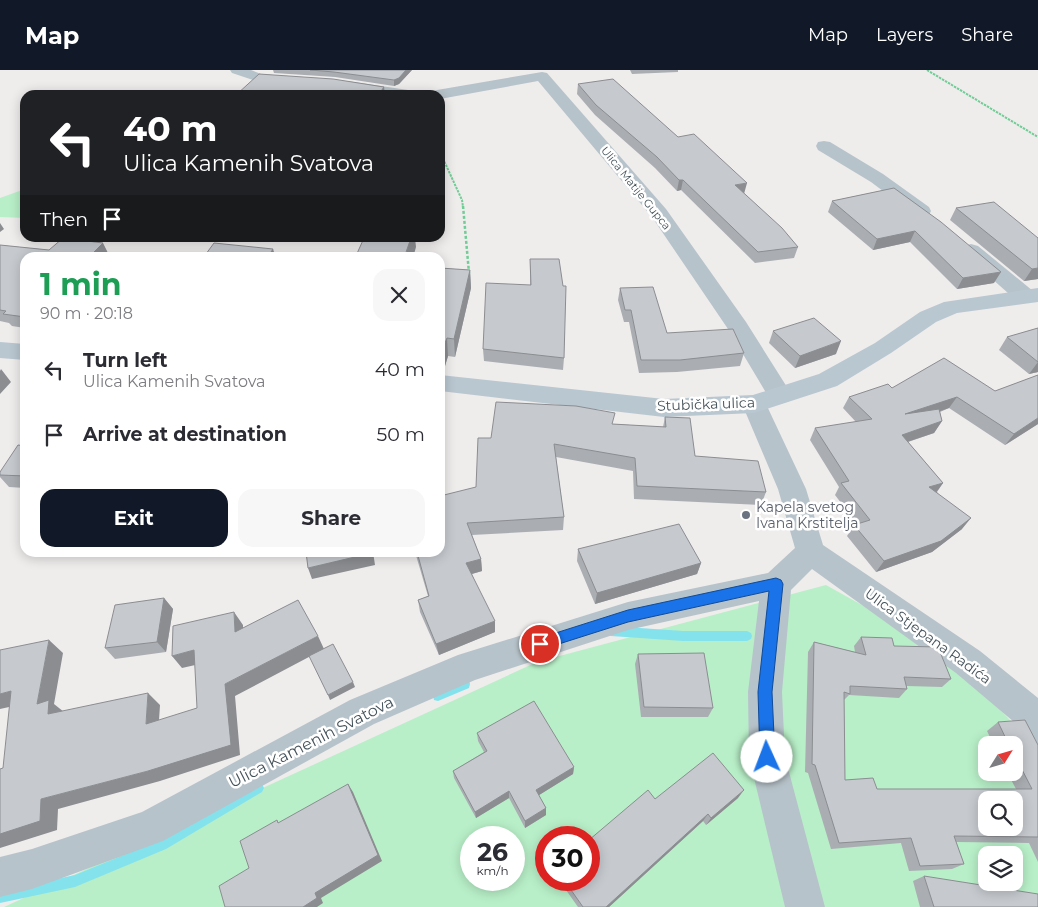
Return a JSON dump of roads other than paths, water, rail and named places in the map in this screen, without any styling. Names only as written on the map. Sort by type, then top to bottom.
[{"type":"main road","name":"Stubička ulica","points":[[445,384],[664,408],[754,404],[828,380],[883,348],[928,317],[952,307],[1032,296]]},
{"type":"main road","points":[[0,350],[20,352]]},
{"type":"street","points":[[237,70],[259,78],[306,81]]},
{"type":"street","name":"Ulica Matije Gupca","points":[[445,94],[542,76],[659,213],[738,327],[780,395]]},
{"type":"street","points":[[335,83],[378,90]]},
{"type":"street","points":[[824,146],[877,178],[936,221]]},
{"type":"street","points":[[958,239],[1032,296]]},
{"type":"street","points":[[754,404],[792,490],[811,552],[776,584],[765,692],[767,757],[805,907]]},
{"type":"street","name":"Ulica Stjepana Radića","points":[[811,552],[968,662],[1026,710],[1038,727]]},
{"type":"street","name":"Ulica Kamenih Svatova","points":[[0,877],[32,869],[150,828],[362,712],[470,666],[628,616],[776,584]]},
{"type":"waterway","points":[[611,631],[683,636],[747,636]]},
{"type":"waterway","points":[[438,696],[465,684]]},
{"type":"waterway","points":[[0,897],[75,881],[162,845],[258,788]]},
{"type":"place","name":"Kapela svetog Ivana Krstitelja","points":[[746,515]]}]
